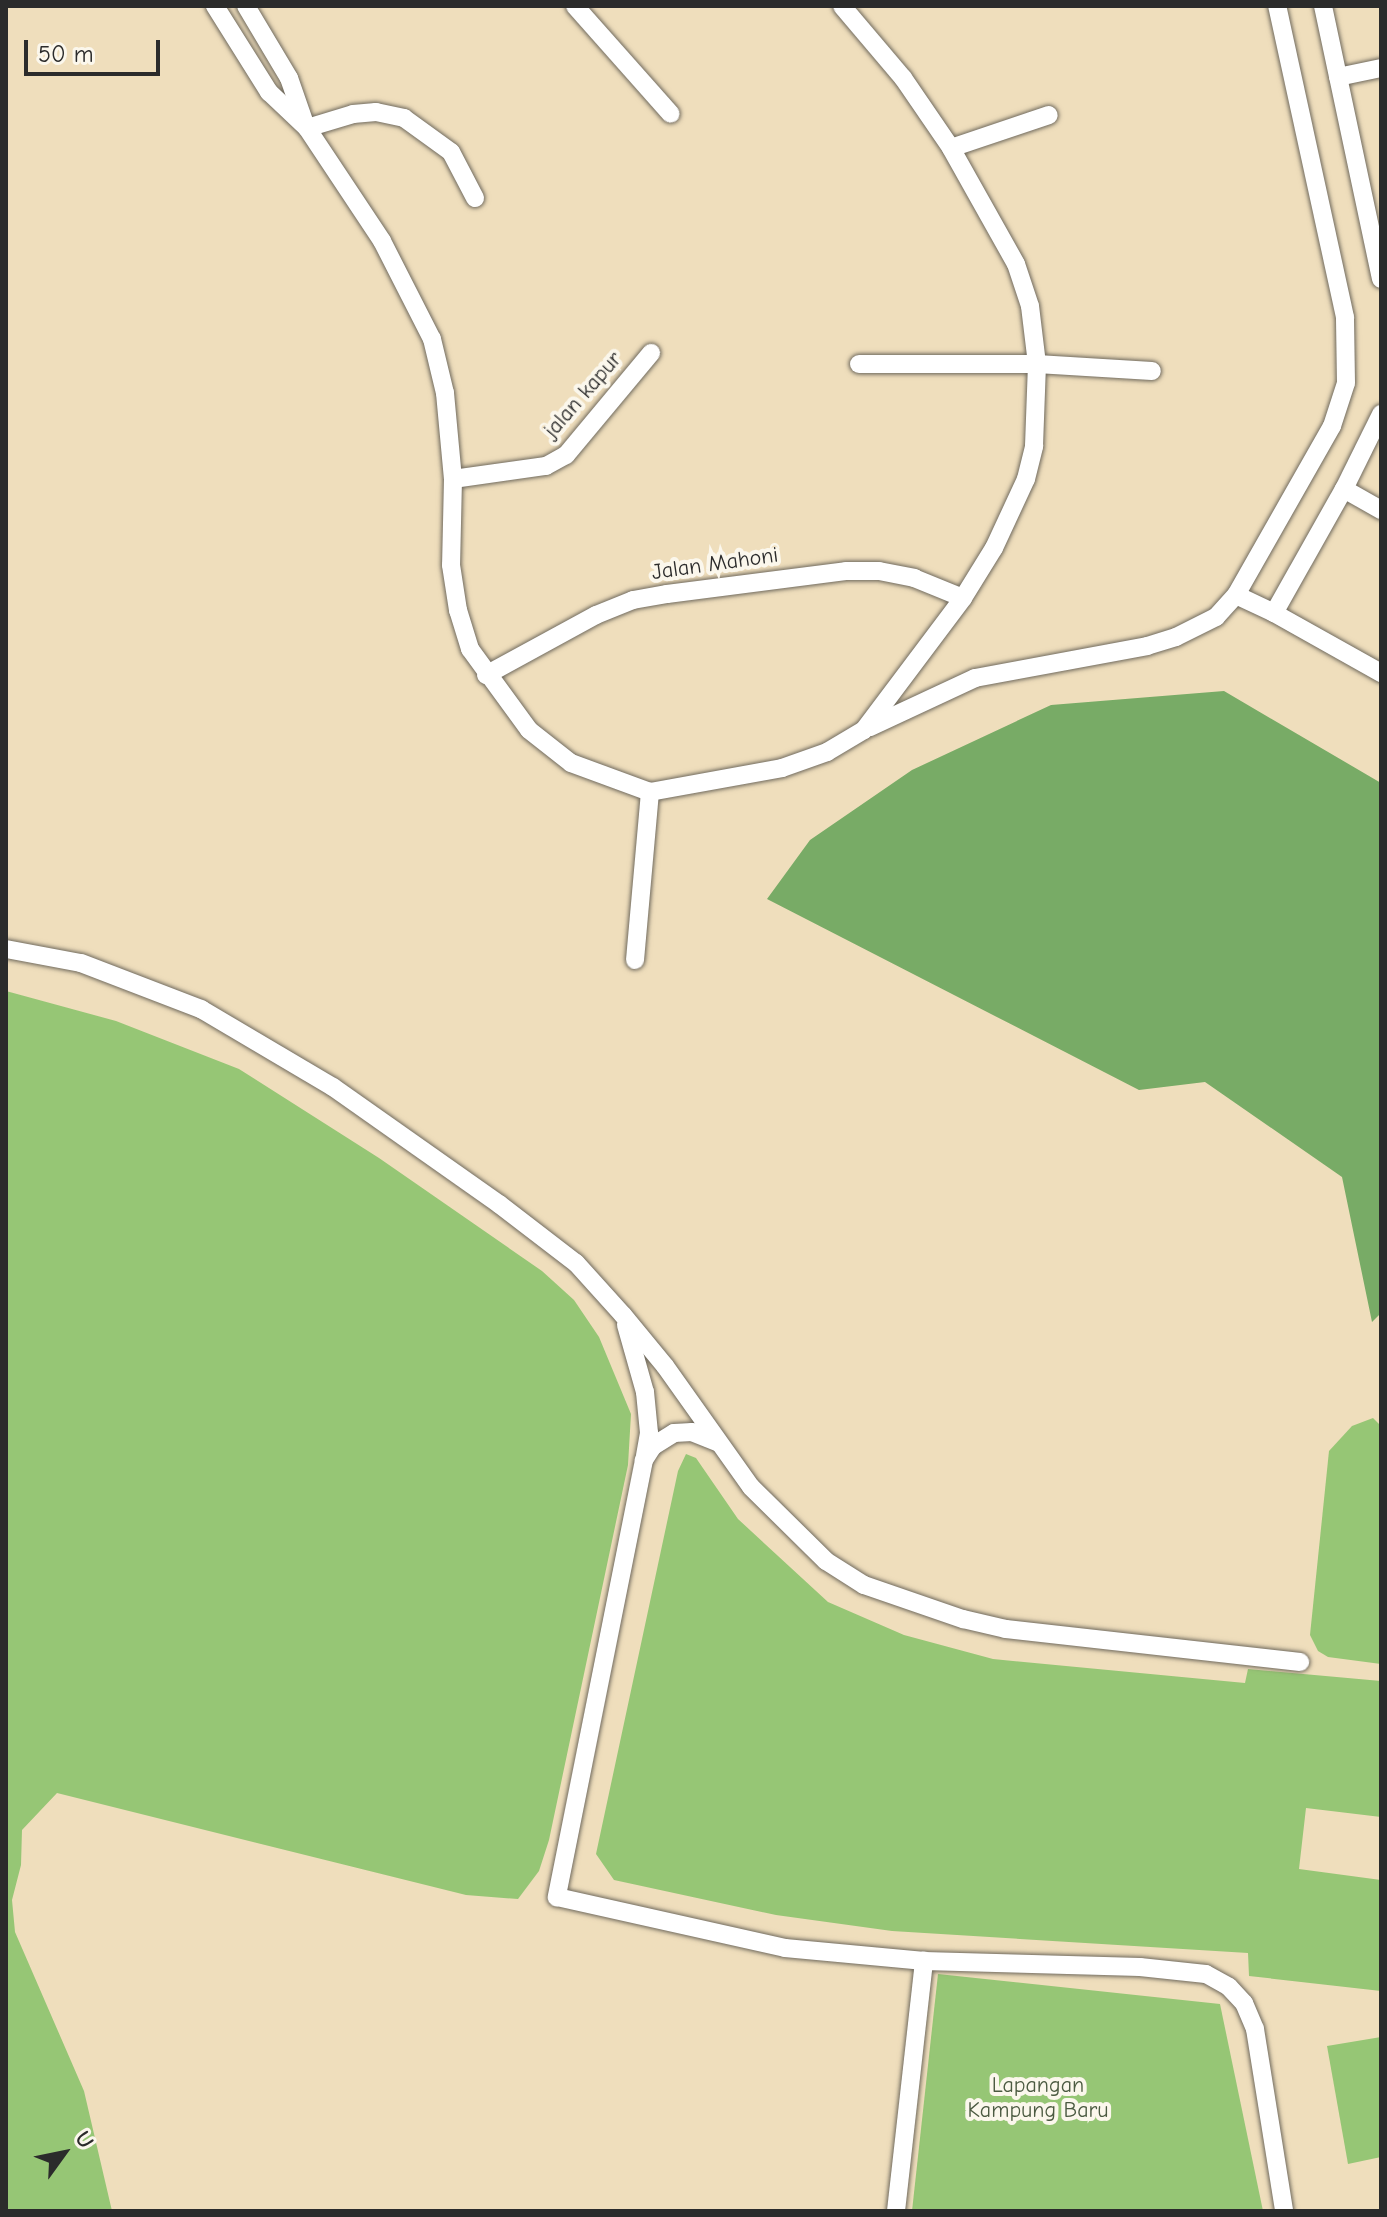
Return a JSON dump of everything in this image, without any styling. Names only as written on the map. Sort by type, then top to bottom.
[{"type":"street","points":[[215,6],[269,92],[307,128],[382,241],[432,339],[445,393],[453,479],[451,565],[458,610],[470,649],[529,730],[571,763],[650,792],[782,768],[827,752],[937,693],[1003,671],[1176,637],[1216,617],[1236,595],[1332,426],[1346,383],[1348,351],[1342,302],[1277,6]]},
{"type":"street","points":[[246,6],[289,78],[307,128]]},
{"type":"street","points":[[575,6],[671,114]]},
{"type":"street","points":[[842,6],[903,78],[951,148],[1016,264],[1030,306],[1037,364],[1034,446],[1026,479],[1000,537],[963,598],[864,730]]},
{"type":"street","points":[[1323,6],[1381,279]]},
{"type":"street","points":[[1338,77],[1381,68]]},
{"type":"street","points":[[307,128],[353,114],[376,112],[404,118],[451,152],[475,198]]},
{"type":"street","points":[[951,148],[1049,115]]},
{"type":"street","name":"jalan kapur","points":[[453,479],[546,466],[566,455],[651,353]]},
{"type":"street","points":[[859,364],[1037,364],[1152,371]]},
{"type":"street","points":[[1274,613],[1344,489],[1381,414]]},
{"type":"street","points":[[1344,489],[1381,510]]},
{"type":"street","name":"Jalan Mahoni","points":[[486,675],[596,615],[633,600],[667,594],[846,571],[879,571],[914,578],[963,598]]},
{"type":"street","points":[[1236,595],[1381,673]]},
{"type":"street","points":[[909,670],[937,693]]},
{"type":"street","points":[[635,960],[650,792]]},
{"type":"street","points":[[6,949],[81,963],[201,1009],[333,1087],[499,1204],[565,1255],[623,1315],[751,1487],[826,1561],[864,1585],[963,1619],[1006,1629],[1300,1662]]},
{"type":"street","points":[[623,1315],[645,1392],[649,1433],[557,1897],[785,1948],[924,1961],[1179,1969],[1206,1974],[1229,1987],[1244,2003],[1255,2029],[1284,2211]]},
{"type":"street","points":[[644,1460],[653,1446],[674,1433],[692,1432],[719,1443]]},
{"type":"street","points":[[896,2211],[924,1961]]},
{"type":"green space","points":[[1224,691],[1381,783],[1381,1313],[1372,1322],[1342,1177],[1205,1082],[1139,1090],[767,899],[810,840],[912,770],[1051,705]]},
{"type":"green space","points":[[6,991],[116,1021],[239,1069],[379,1158],[542,1271],[574,1300],[599,1337],[631,1414],[628,1465],[549,1840],[539,1871],[518,1899],[466,1895],[57,1793],[22,1830],[21,1865],[12,1900],[15,1932],[84,2091],[112,2211],[6,2211]]},
{"type":"green space","points":[[1373,1418],[1381,1426],[1381,1664],[1328,1657],[1318,1651],[1310,1635],[1329,1451],[1352,1426]]},
{"type":"green space","points":[[686,1454],[696,1458],[738,1519],[828,1602],[904,1635],[993,1659],[1245,1683],[1248,1669],[1381,1681],[1381,1817],[1306,1808],[1299,1869],[1381,1880],[1381,1991],[1249,1976],[1248,1953],[892,1931],[776,1915],[614,1880],[596,1854],[678,1471]]},
{"type":"green space","name":"Lapangan Kampung Baru","points":[[938,1974],[1220,2004],[1263,2211],[912,2211]]},
{"type":"green space","points":[[1381,2037],[1381,2157],[1348,2164],[1327,2046]]}]
